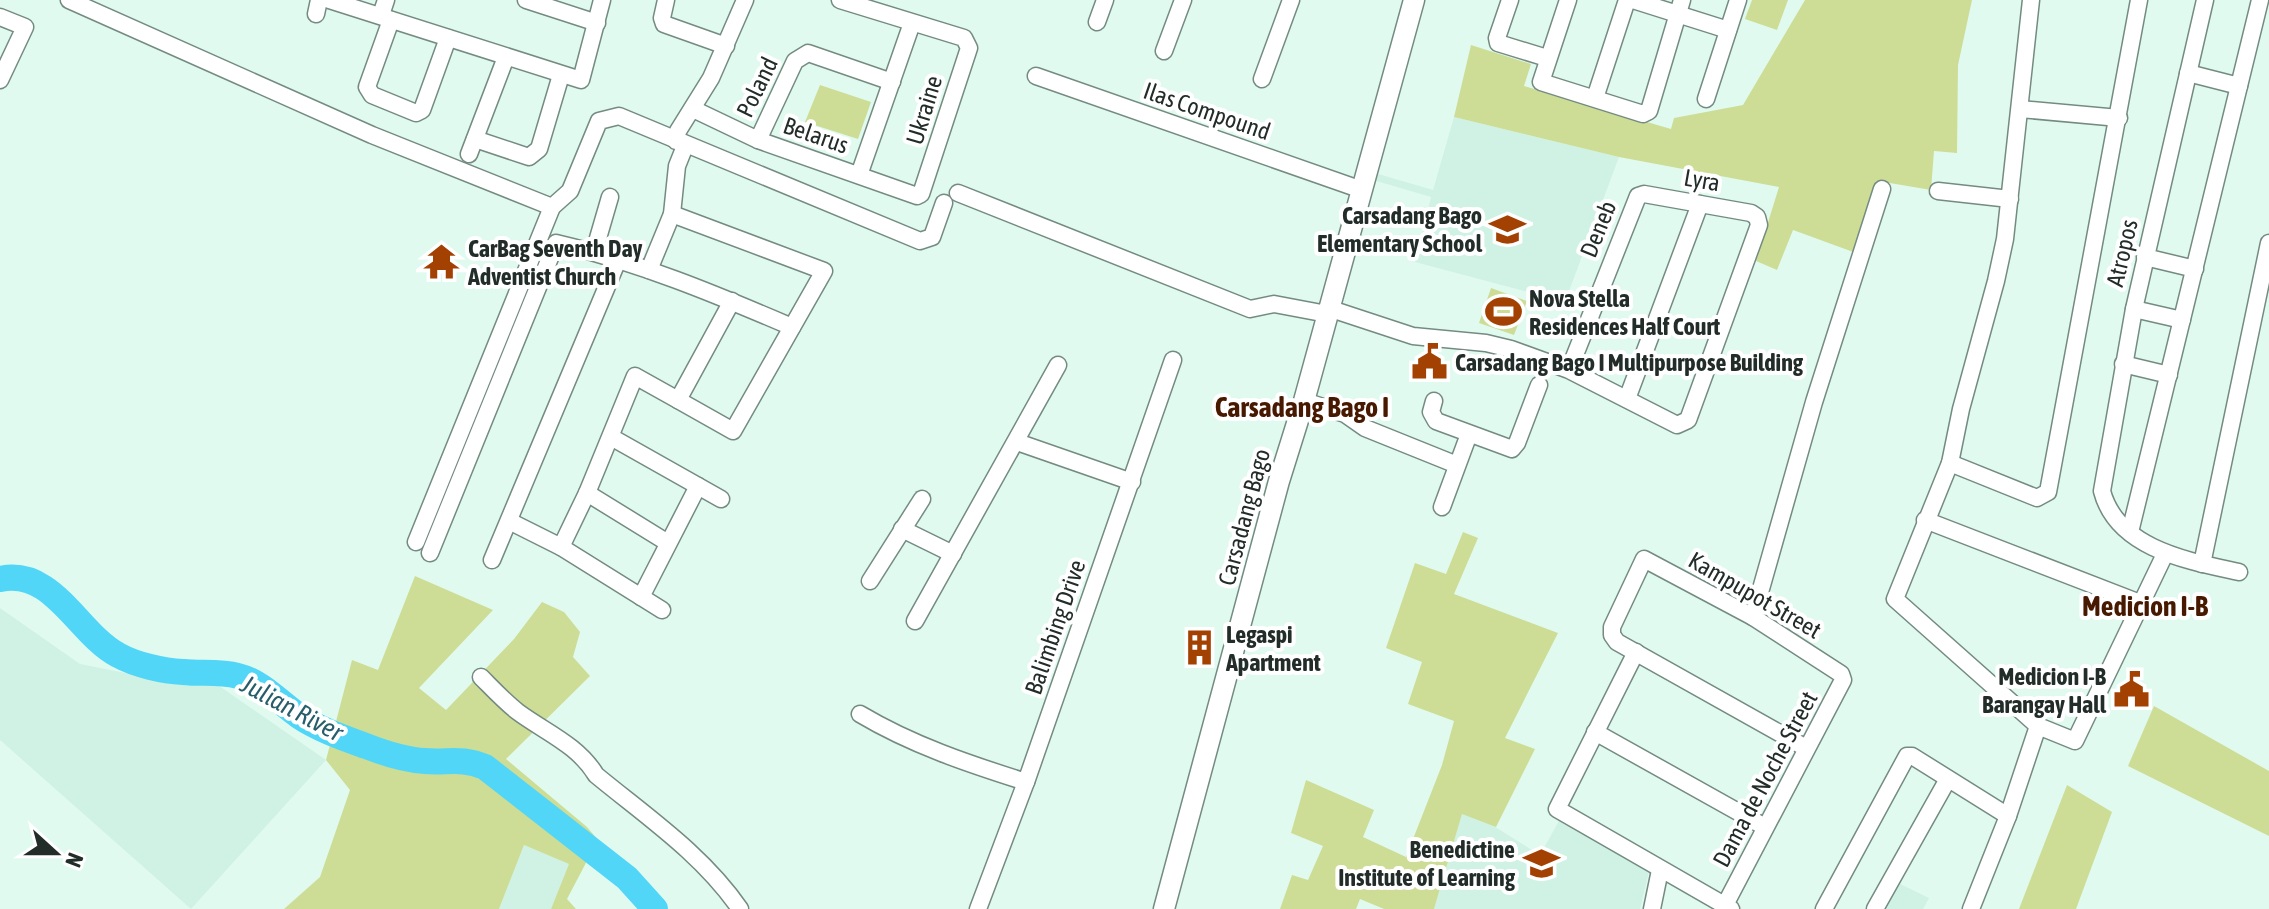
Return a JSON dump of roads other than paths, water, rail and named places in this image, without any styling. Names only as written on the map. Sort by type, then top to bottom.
[{"type":"street","points":[[69,0],[372,135],[552,207]]},
{"type":"street","points":[[329,0],[386,12],[448,38],[577,80],[584,77],[602,0]]},
{"type":"street","points":[[526,0],[597,23]]},
{"type":"street","points":[[666,0],[662,18],[664,24],[726,46]]},
{"type":"street","points":[[649,270],[672,214],[680,139],[745,0]]},
{"type":"street","points":[[840,0],[912,23],[859,175]]},
{"type":"street","points":[[1097,22],[1105,0]]},
{"type":"street","points":[[1262,79],[1291,0]]},
{"type":"street","name":"Carsadang Bago","points":[[1164,909],[1279,481],[1304,401],[1414,0]]},
{"type":"street","points":[[1510,0],[1498,43],[1547,58]]},
{"type":"street","points":[[1568,0],[1547,58],[1542,83],[1646,114],[1680,7]]},
{"type":"street","points":[[1595,98],[1630,0],[1680,7],[1728,30]]},
{"type":"street","points":[[1706,99],[1738,0]]},
{"type":"street","points":[[2031,0],[2010,199],[1996,281],[1961,409],[1950,463],[1896,593],[1898,604],[2038,726],[2075,741],[2165,554]]},
{"type":"street","points":[[1950,463],[2037,498],[2048,492],[2139,0]]},
{"type":"street","name":"Atropos","points":[[2130,532],[2112,517],[2102,491],[2103,479],[2145,257],[2205,0]]},
{"type":"street","points":[[2239,572],[2165,554],[2130,532],[2260,0]]},
{"type":"street","points":[[1164,51],[1181,1]]},
{"type":"street","points":[[386,12],[367,87],[372,95],[416,113],[422,110],[448,38]]},
{"type":"street","points":[[0,17],[25,27],[1,78]]},
{"type":"street","name":"Ukraine","points":[[912,23],[964,38],[969,48],[925,191]]},
{"type":"street","name":"Poland","points":[[758,140],[795,61],[801,56],[808,53],[892,82]]},
{"type":"street","points":[[506,57],[472,146],[529,157],[539,149],[561,75]]},
{"type":"street","points":[[2188,73],[2239,86]]},
{"type":"street","name":"Ilas Compound","points":[[1036,76],[1362,190]]},
{"type":"street","name":"Belarus","points":[[693,109],[758,140],[917,196],[925,191]]},
{"type":"street","points":[[2020,109],[2119,118]]},
{"type":"street","points":[[416,542],[552,207],[570,191],[599,121],[619,116],[920,241],[932,237],[951,198],[1250,309],[1274,304],[1328,311],[1413,336],[1486,343],[1569,370],[1627,399],[1700,204]]},
{"type":"street","points":[[1753,617],[1814,402],[1882,189]]},
{"type":"street","points":[[1938,191],[2010,199]]},
{"type":"street","name":"Lyra","points":[[1627,399],[1677,425],[1688,420],[1759,225],[1757,217],[1751,213],[1644,194],[1638,196]]},
{"type":"street","name":"Deneb","points":[[1569,370],[1638,196]]},
{"type":"street","points":[[594,252],[610,197]]},
{"type":"street","points":[[561,547],[587,493],[635,376],[733,431],[824,271],[672,214]]},
{"type":"street","points":[[430,553],[556,243],[649,270],[792,327]]},
{"type":"street","points":[[2202,564],[2269,243]]},
{"type":"street","points":[[2145,257],[2195,269]]},
{"type":"street","points":[[492,560],[618,260]]},
{"type":"street","points":[[678,400],[732,301]]},
{"type":"street","points":[[2134,309],[2182,320]]},
{"type":"street","name":"Balimbing Drive","points":[[978,909],[1026,782],[1173,360]]},
{"type":"street","points":[[2123,364],[2169,375]]},
{"type":"street","points":[[915,621],[1058,365]]},
{"type":"street","points":[[1434,401],[1432,418],[1512,449],[1539,385]]},
{"type":"street","points":[[1304,401],[1345,414],[1365,428],[1457,465]]},
{"type":"street","points":[[1442,507],[1469,434]]},
{"type":"street","points":[[611,437],[721,499]]},
{"type":"street","points":[[1017,442],[1132,482]]},
{"type":"street","points":[[641,597],[698,486]]},
{"type":"street","points":[[587,493],[668,543]]},
{"type":"street","points":[[870,581],[922,499]]},
{"type":"street","points":[[1925,520],[2140,603]]},
{"type":"street","points":[[509,521],[561,547],[662,610]]},
{"type":"street","points":[[902,529],[953,554]]},
{"type":"street","name":"Kampupot Street","points":[[1636,652],[1617,642],[1612,635],[1612,627],[1644,559],[1753,617],[1841,674]]},
{"type":"street","points":[[1728,907],[1557,809],[1636,652],[1806,748]]},
{"type":"street","name":"Dama de Noche Street","points":[[1728,907],[1765,827],[1842,685],[1841,674]]},
{"type":"street","points":[[481,677],[518,712],[588,761],[596,775],[697,856],[740,909]]},
{"type":"street","points":[[860,714],[937,752],[1026,782]]},
{"type":"street","points":[[1971,909],[2008,816],[2038,726]]},
{"type":"street","points":[[1595,732],[1765,827]]},
{"type":"street","points":[[1824,909],[1907,756],[1912,756],[2008,816]]},
{"type":"street","points":[[1875,909],[1948,779]]},
{"type":"street","points":[[1652,909],[1660,870]]},
{"type":"waterway","name":"Julian River","points":[[0,579],[19,578],[50,592],[104,645],[133,662],[167,670],[238,676],[263,688],[314,725],[373,749],[410,759],[462,761],[485,767],[627,878],[655,909]]},
{"type":"place","name":"Carsadang Bago Elementary School","points":[[1508,229]]},
{"type":"place","name":"CarBag Seventh Day Adventist Church","points":[[442,262]]},
{"type":"place","name":"Nova Stella Residences Half Court","points":[[1503,312]]},
{"type":"place","name":"Carsadang Bago I Multipurpose Building","points":[[1429,362]]},
{"type":"place","name":"Legaspi Apartment","points":[[1200,648]]},
{"type":"place","name":"Medicion I-B Barangay Hall","points":[[2132,690]]},
{"type":"place","name":"Benedictine Institute of Learning","points":[[1541,863]]},
{"type":"district","name":"Carsadang Bago I","points":[[1302,407]]},
{"type":"district","name":"Medicion I-B","points":[[2145,606]]}]
